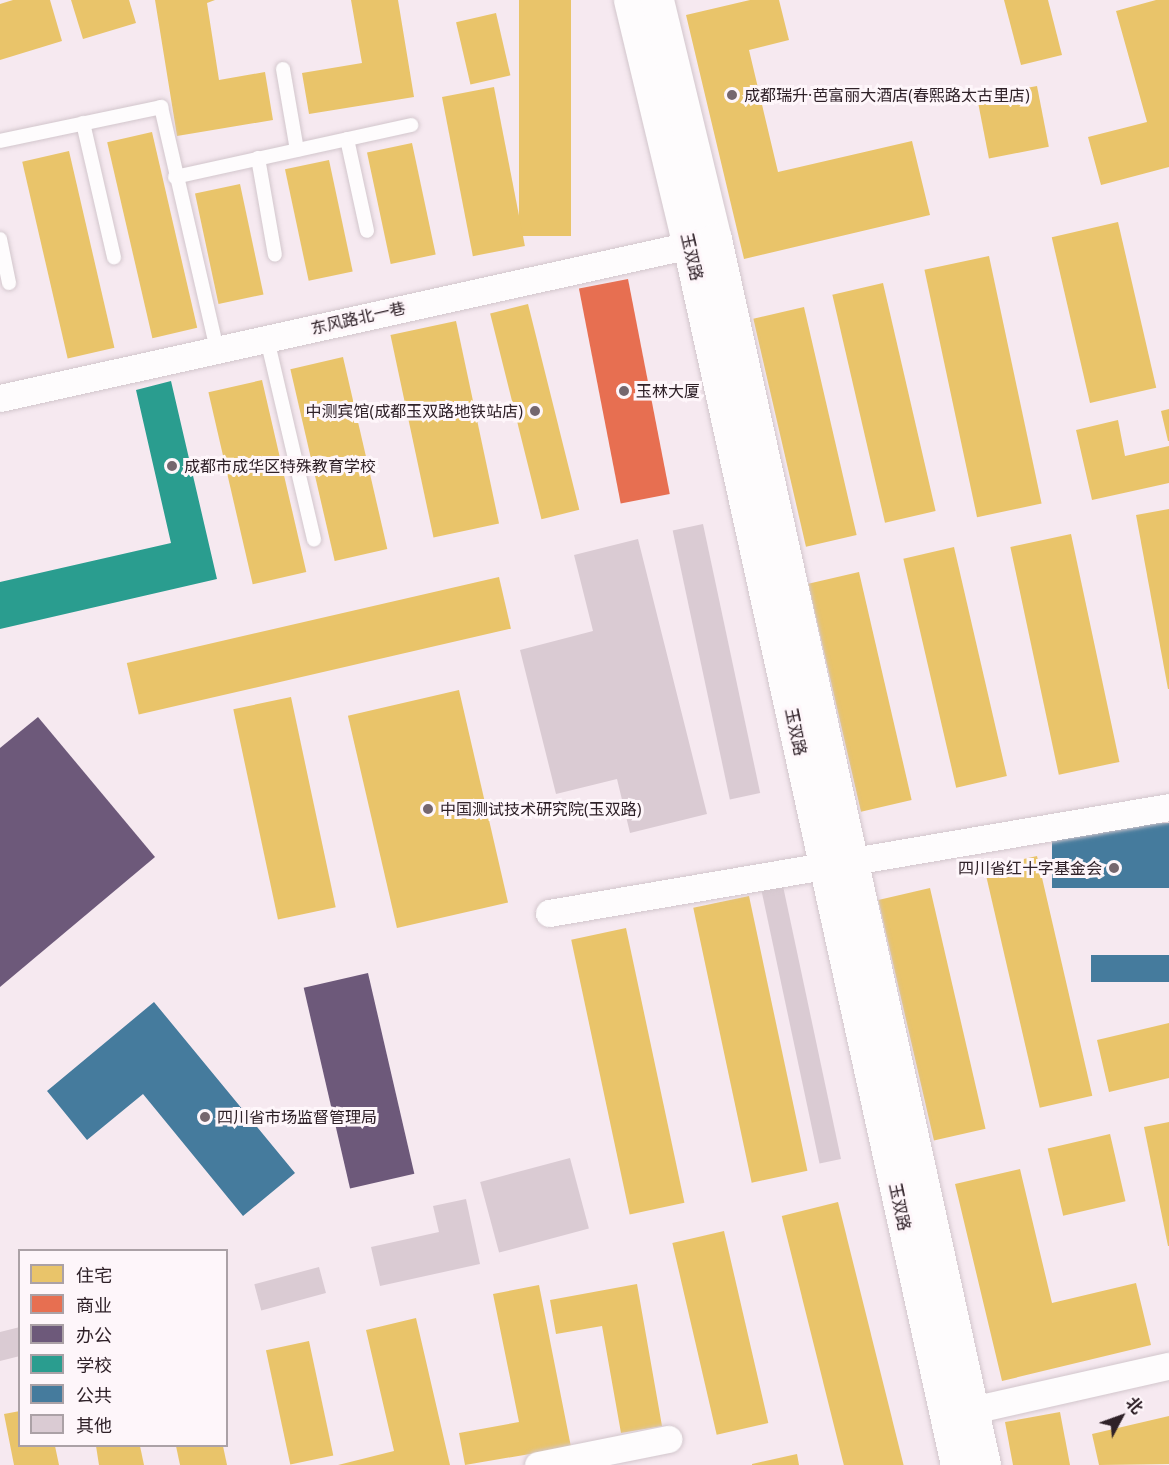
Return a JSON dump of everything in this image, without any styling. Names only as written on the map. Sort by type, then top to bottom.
[{"type":"main road","name":"玉双路","points":[[630,0],[702,242]]},
{"type":"main road","name":"玉双路","points":[[657,0],[702,242],[838,861],[957,1465]]},
{"type":"main road","name":"玉双路","points":[[838,861],[984,1465]]},
{"type":"street","name":"东风路北一巷","points":[[0,398],[702,242]]},
{"type":"street","points":[[549,913],[838,861],[1169,807]]},
{"type":"street","points":[[972,1410],[1168,1366]]},
{"type":"street","points":[[538,1465],[668,1439]]},
{"type":"lane","points":[[283,69],[297,150]]},
{"type":"lane","points":[[0,141],[161,107],[175,177],[217,350]]},
{"type":"lane","points":[[83,123],[114,257]]},
{"type":"lane","points":[[175,177],[411,125]]},
{"type":"lane","points":[[347,139],[367,231]]},
{"type":"lane","points":[[258,158],[275,255]]},
{"type":"lane","points":[[0,239],[9,283]]},
{"type":"lane","points":[[267,339],[314,540]]},
{"type":"building: 住宅","points":[[13,0],[50,0],[62,41],[0,60],[0,4]]},
{"type":"building: 住宅","points":[[71,0],[129,0],[136,23],[83,39]]},
{"type":"building: 住宅","points":[[155,0],[215,0],[207,3],[219,80],[265,72],[273,120],[177,136]]},
{"type":"building: 住宅","points":[[351,0],[398,0],[414,97],[309,114],[302,73],[362,63]]},
{"type":"building: 住宅","points":[[519,0],[571,0],[571,236],[519,236]]},
{"type":"building: 住宅","name":"成都瑞升·芭富丽大酒店(春熙路太古里店)","points":[[750,0],[779,0],[789,40],[749,50],[778,172],[912,141],[930,215],[744,259],[686,15]]},
{"type":"building: 住宅","points":[[1004,0],[1048,0],[1062,55],[1021,65]]},
{"type":"building: 住宅","points":[[1156,0],[1169,0],[1169,167],[1101,185],[1088,137],[1147,122],[1116,11]]},
{"type":"building: 住宅","points":[[496,13],[510,75],[470,85],[456,22]]},
{"type":"building: 住宅","points":[[1037,86],[1049,147],[989,159],[977,98]]},
{"type":"building: 住宅","points":[[494,87],[525,246],[473,256],[442,97]]},
{"type":"building: 住宅","points":[[152,132],[197,328],[152,338],[107,142]]},
{"type":"building: 住宅","points":[[412,143],[436,255],[391,264],[367,153]]},
{"type":"building: 住宅","points":[[69,151],[114,348],[68,359],[22,162]]},
{"type":"building: 住宅","points":[[329,160],[353,272],[309,281],[285,169]]},
{"type":"building: 住宅","points":[[240,184],[263,295],[218,304],[195,194]]},
{"type":"building: 住宅","points":[[1118,222],[1156,388],[1090,403],[1052,237]]},
{"type":"building: 住宅","points":[[989,256],[1042,503],[977,517],[924,270]]},
{"type":"building: 住宅","points":[[883,283],[936,511],[885,523],[832,295]]},
{"type":"building: 住宅","name":"中测宾馆(成都玉双路地铁站店)","points":[[528,304],[579,510],[541,519],[490,313]]},
{"type":"building: 住宅","points":[[804,307],[857,535],[806,547],[753,319]]},
{"type":"building: 住宅","points":[[456,321],[499,523],[434,537],[390,335]]},
{"type":"building: 住宅","points":[[343,357],[387,549],[335,561],[290,369]]},
{"type":"building: 住宅","points":[[262,380],[306,572],[253,584],[208,392]]},
{"type":"building: 住宅","points":[[1169,409],[1169,441],[1168,441],[1161,411]]},
{"type":"building: 住宅","points":[[1118,420],[1125,456],[1169,446],[1169,483],[1092,500],[1076,430]]},
{"type":"building: 住宅","points":[[1169,509],[1169,689],[1168,689],[1136,515]]},
{"type":"building: 住宅","points":[[1071,534],[1119,762],[1059,775],[1010,547]]},
{"type":"building: 住宅","points":[[954,547],[1007,776],[956,788],[903,559]]},
{"type":"building: 住宅","points":[[859,572],[912,800],[861,812],[808,584]]},
{"type":"building: 住宅","points":[[499,577],[511,629],[139,715],[127,663]]},
{"type":"building: 住宅","name":"中国测试技术研究院(玉双路)","points":[[459,690],[508,902],[397,928],[348,716]]},
{"type":"building: 住宅","points":[[291,697],[336,907],[278,920],[233,709]]},
{"type":"building: 住宅","points":[[1037,856],[1092,1096],[1040,1108],[984,868]]},
{"type":"building: 住宅","points":[[930,888],[986,1129],[934,1141],[878,900]]},
{"type":"building: 住宅","points":[[749,896],[807,1171],[752,1183],[693,908]]},
{"type":"building: 住宅","points":[[626,928],[684,1203],[630,1215],[571,940]]},
{"type":"building: 住宅","points":[[1169,1023],[1169,1078],[1109,1092],[1097,1040]]},
{"type":"building: 住宅","points":[[1169,1122],[1169,1246],[1168,1246],[1144,1127]]},
{"type":"building: 住宅","points":[[1110,1134],[1126,1201],[1063,1216],[1048,1148]]},
{"type":"building: 住宅","points":[[1020,1169],[1052,1303],[1136,1283],[1151,1345],[1002,1381],[955,1184]]},
{"type":"building: 住宅","points":[[838,1202],[904,1465],[844,1465],[782,1216]]},
{"type":"building: 住宅","points":[[724,1231],[768,1423],[717,1435],[672,1243]]},
{"type":"building: 住宅","points":[[637,1284],[662,1426],[621,1433],[602,1326],[556,1334],[550,1300]]},
{"type":"building: 住宅","points":[[539,1285],[571,1447],[465,1465],[459,1433],[519,1422],[493,1294]]},
{"type":"building: 住宅","points":[[416,1318],[450,1465],[338,1465],[394,1451],[366,1330]]},
{"type":"building: 住宅","points":[[309,1341],[333,1455],[290,1465],[266,1350]]},
{"type":"building: 住宅","points":[[18,1411],[18,1447],[55,1447],[59,1465],[14,1465],[4,1414]]},
{"type":"building: 住宅","points":[[1060,1412],[1070,1465],[1013,1465],[1005,1422]]},
{"type":"building: 住宅","points":[[1169,1416],[1169,1464],[1099,1465],[1092,1434]]},
{"type":"building: 住宅","points":[[96,1447],[140,1447],[144,1465],[99,1465]]},
{"type":"building: 住宅","points":[[176,1447],[223,1447],[227,1465],[180,1465]]},
{"type":"building: 住宅","points":[[797,1454],[799,1465],[752,1465],[752,1464]]},
{"type":"building: 商业","name":"玉林大厦","points":[[628,279],[670,494],[621,504],[579,289]]},
{"type":"building: 办公","points":[[38,717],[155,857],[0,987],[0,748]]},
{"type":"building: 办公","points":[[368,973],[414,1174],[350,1189],[304,988]]},
{"type":"building: 学校","name":"成都市成华区特殊教育学校","points":[[171,381],[217,579],[0,629],[0,582],[171,543],[136,390]]},
{"type":"building: 公共","name":"四川省红十字基金会","points":[[1052,823],[1169,823],[1169,888],[1052,888]]},
{"type":"building: 公共","points":[[1091,955],[1169,955],[1169,982],[1091,982]]},
{"type":"building: 公共","name":"四川省市场监督管理局","points":[[154,1002],[295,1173],[243,1216],[143,1094],[87,1140],[47,1091]]},
{"type":"building: 其他","points":[[703,524],[760,793],[730,799],[673,530]]},
{"type":"building: 其他","points":[[638,539],[707,814],[630,833],[617,779],[556,794],[520,650],[593,631],[574,555]]},
{"type":"building: 其他","points":[[783,886],[841,1159],[819,1163],[761,891]]},
{"type":"building: 其他","points":[[570,1158],[589,1229],[499,1253],[480,1182]]},
{"type":"building: 其他","points":[[466,1199],[480,1264],[380,1286],[371,1247],[439,1232],[433,1206]]},
{"type":"building: 其他","points":[[319,1267],[326,1293],[261,1310],[254,1284]]},
{"type":"building: 其他","points":[[18,1328],[18,1356],[0,1361],[0,1332]]},
{"type":"place","name":"成都瑞升·芭富丽大酒店(春熙路太古里店)","points":[[732,95]]},
{"type":"place","name":"玉林大厦","points":[[624,391]]},
{"type":"place","name":"中测宾馆(成都玉双路地铁站店)","points":[[535,411]]},
{"type":"place","name":"成都市成华区特殊教育学校","points":[[172,466]]},
{"type":"place","name":"中国测试技术研究院(玉双路)","points":[[428,809]]},
{"type":"place","name":"四川省红十字基金会","points":[[1114,868]]},
{"type":"place","name":"四川省市场监督管理局","points":[[205,1117]]}]
